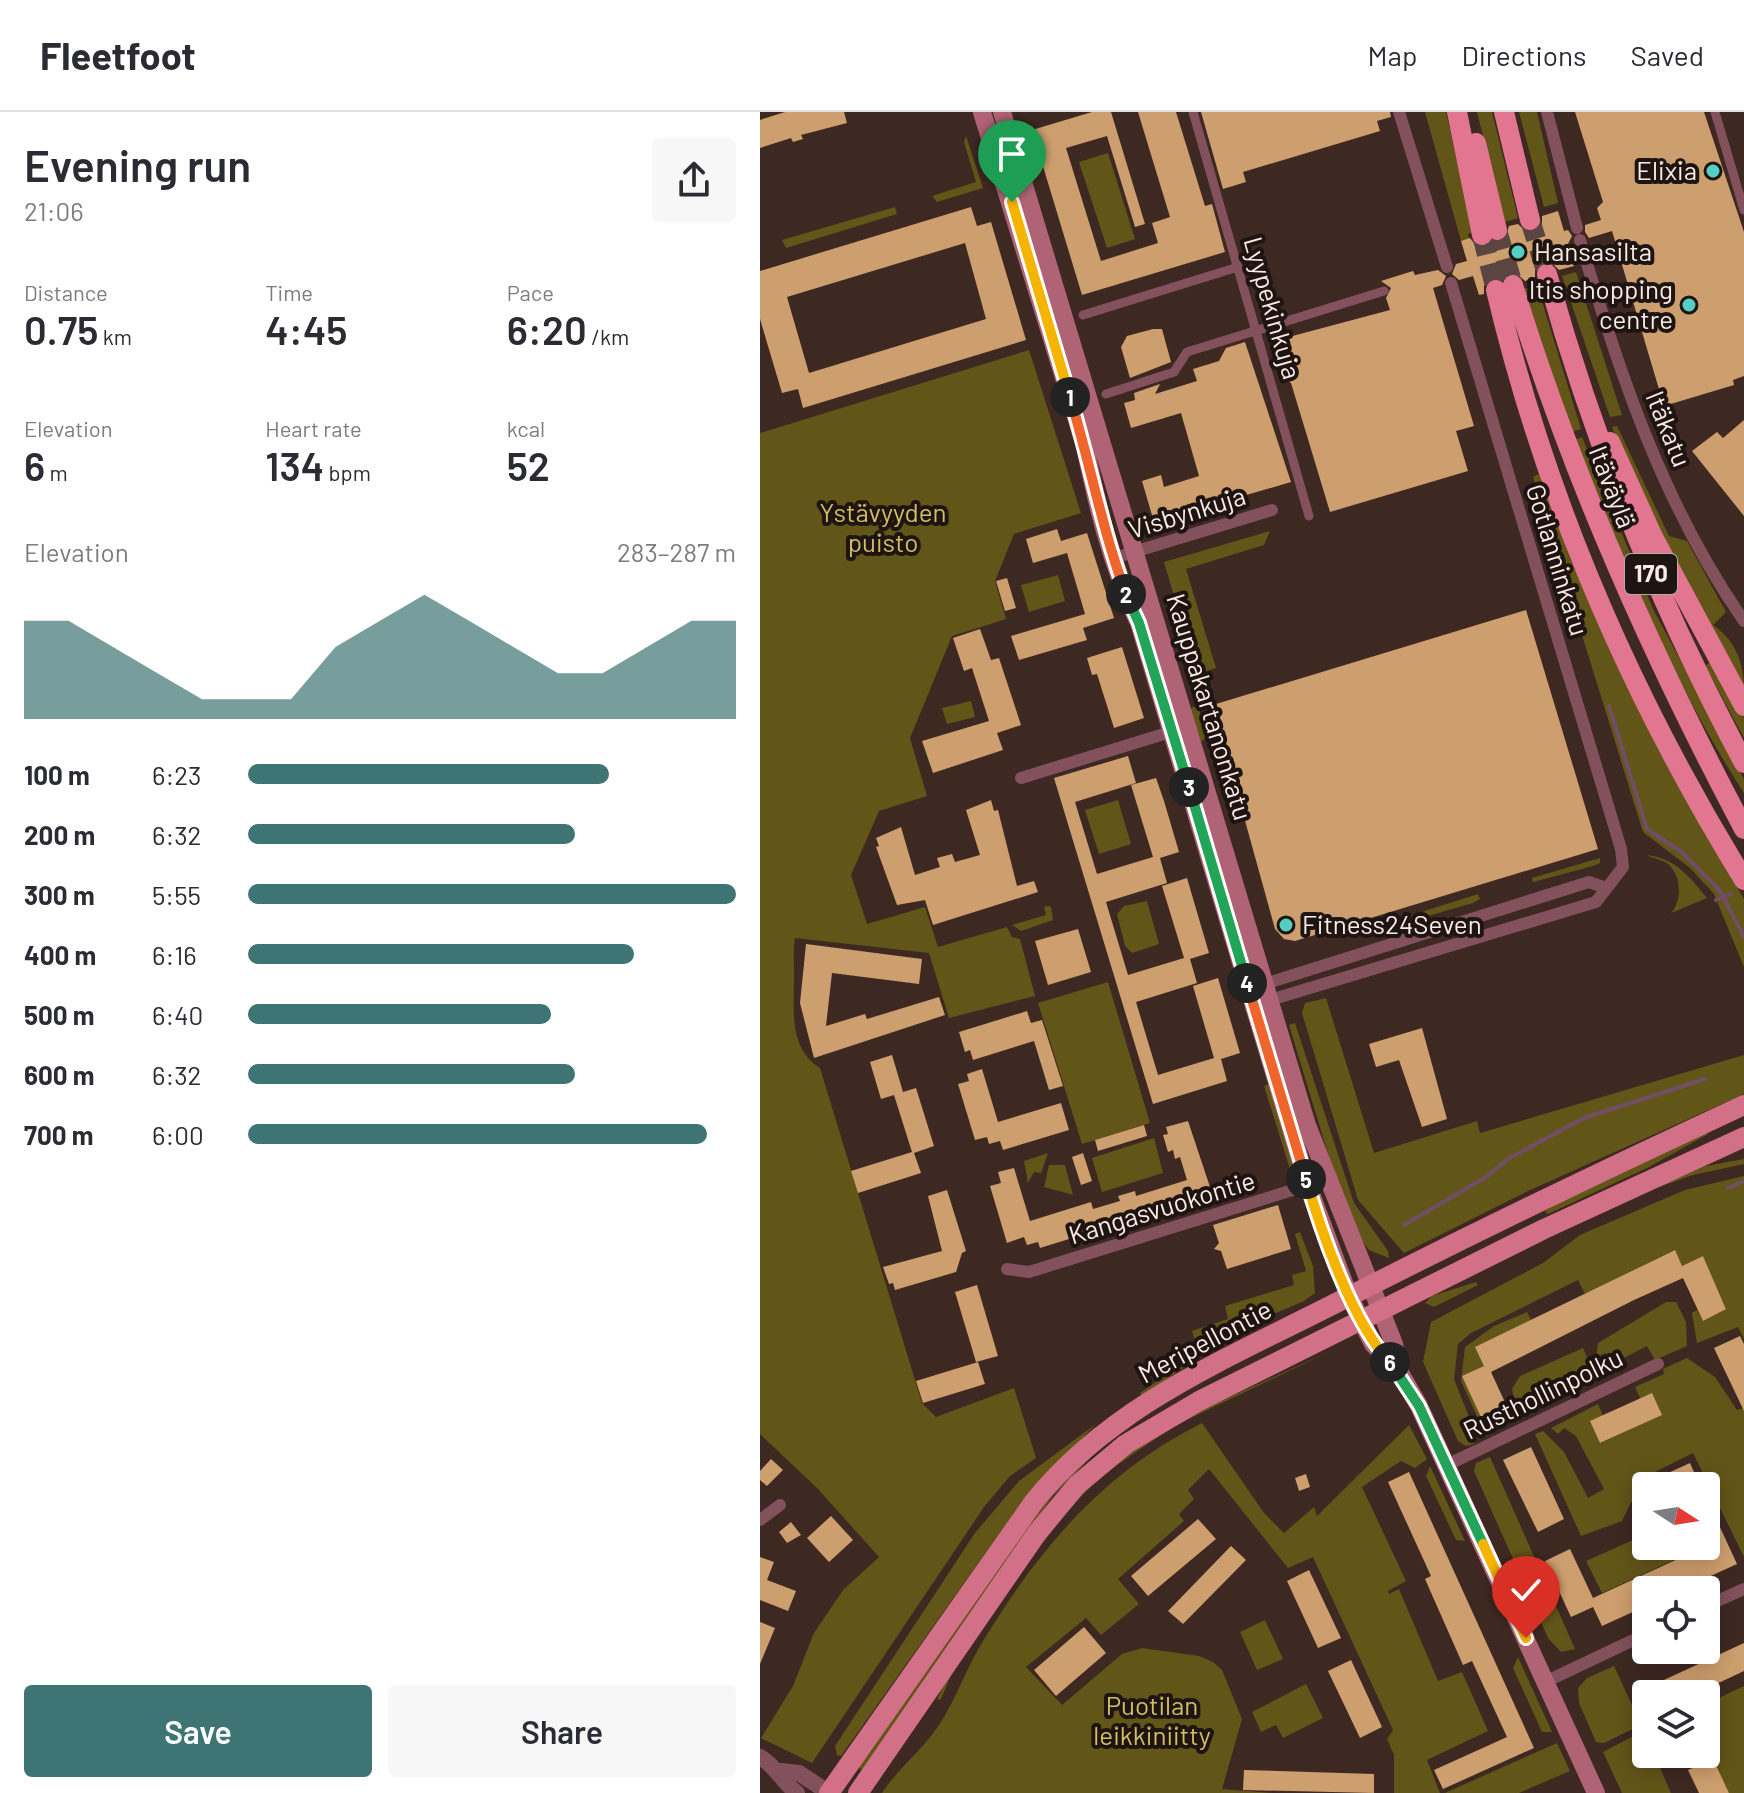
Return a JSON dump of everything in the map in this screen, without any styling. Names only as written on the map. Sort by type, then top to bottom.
[{"type":"highway","points":[[1457,112],[1490,232],[1470,112]]},
{"type":"highway","points":[[1504,112],[1530,220]]},
{"type":"highway","name":"Itäväylä","points":[[1547,274],[1594,433],[1644,560],[1744,763]]},
{"type":"highway","name":"Itäväylä","points":[[1744,829],[1685,719],[1608,550],[1505,287],[1520,384],[1582,563],[1647,705],[1744,880]]},
{"type":"highway","points":[[1559,318],[1653,537],[1744,706]]},
{"type":"main road","name":"Kauppakartanonkatu","points":[[1006,113],[1135,552],[1180,729],[1260,998],[1369,1286],[1371,1317]]},
{"type":"main road","name":"Kauppakartanonkatu","points":[[983,117],[997,167],[1012,202],[1085,446],[1095,498],[1114,558],[1180,729],[1264,981],[1260,998],[1267,1080],[1349,1296],[1371,1317]]},
{"type":"main road","name":"Meripellontie","points":[[829,1793],[1009,1537],[1069,1462],[1110,1426],[1153,1398],[1349,1296],[1581,1180],[1744,1105]]},
{"type":"main road","name":"Meripellontie","points":[[858,1793],[1018,1559],[1077,1485],[1146,1430],[1544,1229],[1744,1137]]},
{"type":"main road","points":[[1371,1317],[1394,1344],[1399,1371],[1447,1465],[1596,1793]]},
{"type":"street","name":"Lyypekinkuja","points":[[1193,112],[1309,516]]},
{"type":"street","points":[[1399,112],[1447,267]]},
{"type":"street","name":"Itäkatu","points":[[1547,112],[1578,234],[1646,439],[1703,556],[1744,621]]},
{"type":"street","points":[[1715,112],[1741,206]]},
{"type":"street","points":[[983,117],[1006,113]]},
{"type":"street","points":[[1083,315],[1238,267]]},
{"type":"street","name":"Gotlanninkatu","points":[[1451,283],[1621,849],[1623,867],[1606,888]]},
{"type":"street","points":[[1106,394],[1174,372],[1187,352],[1384,291]]},
{"type":"street","name":"Visbynkuja","points":[[1114,558],[1272,510]]},
{"type":"street","points":[[1021,778],[1180,729]]},
{"type":"street","points":[[1260,998],[1596,902],[1606,888],[1589,882],[1264,981]]},
{"type":"street","name":"Kangasvuokontie","points":[[1007,1269],[1029,1272],[1328,1179]]},
{"type":"street","name":"Rusthollinpolku","points":[[1447,1465],[1658,1364]]},
{"type":"street","points":[[760,1520],[780,1505]]},
{"type":"street","points":[[1720,1600],[1744,1589]]},
{"type":"street","points":[[1545,1682],[1632,1641]]},
{"type":"street","points":[[760,1757],[781,1771],[797,1793]]},
{"type":"street","points":[[781,1771],[799,1773],[829,1793]]},
{"type":"green space","points":[[1425,112],[1446,112],[1473,232],[1468,234],[1469,239],[1461,241]]},
{"type":"green space","points":[[1477,112],[1492,112],[1518,218],[1505,222]]},
{"type":"green space","points":[[1519,112],[1537,112],[1558,203],[1544,207]]},
{"type":"green space","points":[[966,136],[983,188],[937,202],[932,196],[976,182],[964,142]]},
{"type":"green space","points":[[1108,153],[1135,239],[1107,248],[1079,162]]},
{"type":"green space","points":[[895,207],[897,214],[786,248],[782,240]]},
{"type":"green space","points":[[1576,272],[1622,415],[1610,417],[1562,276]]},
{"type":"green space","points":[[1537,285],[1581,429],[1571,432],[1524,289]]},
{"type":"green space","name":"Ystävyyden puisto","points":[[1029,350],[1081,513],[1014,534],[995,581],[1006,619],[952,636],[910,738],[927,796],[879,811],[851,875],[867,924],[925,907],[938,947],[1007,927],[1012,937],[1020,939],[1035,996],[949,1018],[929,953],[795,938],[794,1011],[797,1037],[802,1048],[820,1068],[922,1403],[936,1417],[1014,1388],[1036,1458],[1010,1476],[984,1507],[812,1763],[761,1738],[793,1686],[814,1633],[843,1590],[879,1557],[818,1489],[760,1434],[760,433]]},
{"type":"green space","points":[[1617,426],[1669,536],[1687,541],[1726,612],[1713,625],[1737,652],[1744,689],[1646,505],[1612,427]]},
{"type":"green space","points":[[1582,437],[1653,609],[1744,779],[1744,793],[1694,708],[1651,620],[1575,440]]},
{"type":"green space","points":[[1539,474],[1571,561],[1593,609],[1680,789],[1744,899],[1744,967],[1714,894],[1690,868],[1643,832],[1533,477]]},
{"type":"green space","points":[[1270,531],[1264,545],[1186,569],[1216,668],[1197,674],[1164,562]]},
{"type":"green space","points":[[1058,575],[1065,601],[1029,612],[1021,585]]},
{"type":"green space","points":[[1712,661],[1744,718],[1744,738],[1705,666]]},
{"type":"green space","points":[[971,701],[975,717],[947,724],[942,708]]},
{"type":"green space","points":[[1188,709],[1199,709],[1207,737],[1198,744]]},
{"type":"green space","points":[[1118,800],[1131,844],[1099,854],[1085,810]]},
{"type":"green space","points":[[1647,855],[1674,865],[1707,898],[1671,913],[1679,895],[1676,875],[1668,864]]},
{"type":"green space","points":[[1600,858],[1600,863],[1593,866],[1533,882],[1532,878]]},
{"type":"green space","points":[[1478,894],[1480,899],[1473,903],[1372,932],[1371,928]]},
{"type":"green space","points":[[1147,901],[1159,944],[1132,953],[1125,946],[1117,914],[1124,906]]},
{"type":"green space","points":[[1044,907],[1051,907],[1053,920],[1021,931],[1012,925],[1046,915]]},
{"type":"green space","points":[[1108,982],[1150,1123],[1082,1144],[1038,1003]]},
{"type":"green space","points":[[1326,998],[1374,1153],[1477,1121],[1480,1133],[1744,1055],[1744,1094],[1528,1191],[1404,1253],[1358,1200],[1302,1013],[1305,1003]]},
{"type":"green space","points":[[1295,1023],[1354,1203],[1388,1251],[1389,1258],[1369,1250],[1359,1237],[1329,1157],[1289,1025]]},
{"type":"green space","points":[[1269,1084],[1293,1167],[1293,1179],[1264,1086]]},
{"type":"green space","points":[[1706,1130],[1708,1134],[1647,1168],[1548,1214],[1545,1211],[1588,1185]]},
{"type":"green space","points":[[1154,1138],[1163,1173],[1102,1192],[1092,1158]]},
{"type":"green space","points":[[1048,1153],[1041,1173],[1034,1172],[1028,1183],[1024,1161]]},
{"type":"green space","points":[[1744,1159],[1744,1164],[1693,1175],[1645,1192],[1706,1166]]},
{"type":"green space","points":[[1049,1165],[1065,1165],[1073,1195],[1044,1187]]},
{"type":"green space","points":[[1744,1176],[1744,1339],[1738,1327],[1697,1343],[1692,1313],[1697,1310],[1703,1321],[1726,1308],[1703,1256],[1682,1266],[1674,1250],[1585,1294],[1578,1280],[1471,1333],[1458,1344],[1454,1379],[1477,1437],[1474,1444],[1466,1446],[1458,1441],[1423,1362],[1431,1322],[1543,1263],[1580,1235],[1685,1190]]},
{"type":"green space","points":[[1300,1232],[1313,1266],[1315,1293],[1304,1301],[1197,1347],[1192,1331],[1228,1319],[1225,1306],[1294,1285],[1292,1275],[1306,1271],[1295,1234]]},
{"type":"green space","points":[[1476,1282],[1478,1285],[1434,1307],[1425,1303],[1432,1296]]},
{"type":"green space","points":[[1666,1302],[1676,1302],[1686,1322],[1687,1346],[1655,1360],[1647,1346],[1610,1365],[1606,1353],[1596,1357],[1598,1343]]},
{"type":"green space","points":[[1527,1312],[1532,1321],[1484,1366],[1463,1376],[1483,1423],[1491,1420],[1493,1434],[1486,1436],[1461,1381],[1465,1347],[1494,1326]]},
{"type":"green space","points":[[1337,1348],[1177,1425],[1202,1410]]},
{"type":"green space","points":[[1583,1348],[1593,1371],[1516,1408],[1512,1389],[1520,1376]]},
{"type":"green space","points":[[1193,1356],[1195,1360],[1142,1396],[1140,1393]]},
{"type":"green space","points":[[1687,1358],[1715,1377],[1737,1410],[1744,1408],[1744,1557],[1720,1508],[1720,1472],[1702,1472],[1693,1453],[1655,1472],[1632,1472],[1632,1501],[1622,1521],[1581,1536],[1535,1434],[1543,1431],[1564,1452],[1588,1498],[1604,1489],[1576,1436],[1564,1428],[1558,1434],[1551,1428],[1598,1404],[1603,1416],[1601,1443],[1661,1415],[1640,1398],[1635,1387],[1664,1374],[1663,1369]]},
{"type":"green space","points":[[1171,1397],[1096,1452],[1053,1496],[862,1770],[855,1765],[1004,1557],[1052,1496],[1078,1468],[1106,1442]]},
{"type":"green space","name":"Puotilan leikkiniitty","points":[[1202,1423],[1264,1513],[1284,1533],[1314,1507],[1317,1516],[1409,1425],[1427,1459],[1415,1468],[1401,1461],[1362,1487],[1406,1581],[1388,1591],[1389,1594],[1399,1589],[1438,1681],[1462,1672],[1488,1731],[1427,1760],[1440,1793],[1394,1793],[1394,1755],[1387,1739],[1393,1730],[1313,1557],[1288,1568],[1209,1469],[1188,1490],[1194,1499],[1179,1514],[1184,1521],[1118,1579],[1139,1604],[1101,1635],[1086,1618],[1026,1667],[1062,1705],[1122,1654],[1142,1648],[1199,1656],[1213,1662],[1222,1670],[1242,1719],[1222,1789],[1273,1793],[882,1793],[941,1722],[980,1646],[1049,1547],[1103,1490],[1166,1443]]},
{"type":"green space","points":[[1096,1424],[1023,1500],[841,1756],[837,1755],[835,1746],[975,1533],[1019,1481]]},
{"type":"green space","points":[[1171,1428],[1104,1474],[1072,1505],[954,1668],[941,1699],[937,1700],[948,1675],[1067,1508],[1123,1456]]},
{"type":"green space","points":[[1490,1457],[1575,1649],[1561,1652],[1548,1638],[1474,1471],[1476,1463]]},
{"type":"green space","points":[[1430,1466],[1465,1541],[1456,1540],[1426,1476]]},
{"type":"green space","points":[[1632,1541],[1632,1560],[1674,1560],[1639,1576],[1632,1576],[1632,1579],[1602,1593],[1586,1561]]},
{"type":"green space","points":[[1265,1620],[1283,1659],[1257,1670],[1240,1632]]},
{"type":"green space","points":[[1518,1657],[1552,1732],[1542,1732],[1513,1668]]},
{"type":"green space","points":[[1614,1666],[1632,1705],[1632,1729],[1604,1743],[1596,1742],[1579,1703],[1578,1688],[1587,1678]]},
{"type":"green space","points":[[1306,1684],[1323,1718],[1283,1738],[1276,1725],[1261,1732],[1252,1712]]},
{"type":"green space","points":[[1744,1686],[1744,1793],[1729,1793],[1716,1768],[1720,1768],[1720,1697]]},
{"type":"green space","points":[[1632,1737],[1632,1768],[1660,1768],[1671,1793],[1622,1793],[1603,1752]]},
{"type":"green space","points":[[1557,1743],[1570,1771],[1519,1793],[1445,1793]]},
{"type":"building","points":[[785,112],[844,112],[847,123],[801,135],[803,139],[793,142],[791,138],[760,148],[760,120]]},
{"type":"building","points":[[1092,112],[1111,112],[1145,224],[1135,227],[1107,136],[1066,148],[1101,261],[1158,243],[1152,223],[1170,217],[1138,112],[1176,112],[1205,206],[1212,204],[1225,252],[1082,295],[1032,130]]},
{"type":"building","points":[[1201,112],[1390,112],[1391,117],[1377,121],[1380,131],[1243,172],[1246,182],[1223,189]]},
{"type":"building","name":"Itis shopping centre","points":[[1575,112],[1704,112],[1744,232],[1744,376],[1733,380],[1734,385],[1664,406],[1612,231],[1589,238],[1585,232],[1585,225],[1601,220],[1597,208],[1603,202]]},
{"type":"building","points":[[971,207],[977,226],[991,222],[1026,340],[803,408],[798,389],[782,393],[760,319],[760,271]],"holes":[[[965,243],[986,319],[809,373],[787,297]]]},
{"type":"building","name":"Hansasilta","points":[[1558,211],[1564,231],[1568,230],[1572,236],[1568,244],[1574,266],[1559,270],[1551,262],[1543,262],[1535,270],[1535,278],[1525,281],[1515,272],[1502,279],[1492,278],[1484,286],[1484,294],[1479,295],[1473,276],[1459,280],[1452,274],[1456,264],[1467,261],[1461,241],[1470,238],[1477,247],[1485,247],[1505,240],[1509,226],[1518,224],[1526,232],[1534,232],[1542,224],[1542,216]]},
{"type":"building","points":[[1438,270],[1446,276],[1442,285],[1433,288],[1474,426],[1456,431],[1468,471],[1330,512],[1291,383],[1287,380],[1278,351],[1285,338],[1390,310],[1386,298],[1391,288],[1381,281],[1413,271],[1415,275]]},
{"type":"building","points":[[1162,329],[1171,362],[1130,378],[1121,347],[1127,336]]},
{"type":"building","points":[[1245,342],[1291,482],[1154,522],[1142,481],[1161,475],[1164,487],[1199,476],[1181,413],[1131,428],[1124,403],[1135,400],[1134,393],[1160,384],[1155,394],[1197,381],[1193,369],[1219,361],[1226,348]]},
{"type":"building","points":[[1744,420],[1744,516],[1692,451],[1717,432],[1723,438]]},
{"type":"building","points":[[1057,529],[1061,541],[1087,533],[1114,618],[1083,628],[1087,640],[1019,660],[1011,636],[1085,614],[1067,553],[1033,563],[1026,539]]},
{"type":"building","points":[[1007,578],[1016,608],[1005,611],[996,581]]},
{"type":"building","points":[[1526,610],[1598,849],[1295,941],[1284,939],[1275,929],[1218,723],[1221,722],[1216,704]]},
{"type":"building","points":[[980,629],[991,660],[999,658],[1021,725],[997,733],[1003,750],[933,773],[922,741],[989,721],[972,668],[964,671],[953,638]]},
{"type":"building","points":[[1122,647],[1144,718],[1114,728],[1097,674],[1092,675],[1087,658]]},
{"type":"building","points":[[1128,756],[1136,783],[1075,802],[1097,874],[1153,857],[1131,785],[1156,778],[1164,801],[1179,852],[1160,858],[1167,883],[1106,902],[1128,975],[1184,958],[1162,886],[1187,878],[1209,953],[1190,959],[1197,983],[1136,1002],[1158,1075],[1214,1058],[1193,986],[1218,978],[1240,1053],[1221,1059],[1227,1081],[1153,1104],[1054,778]]},
{"type":"building","points":[[991,800],[994,811],[998,810],[1017,886],[1034,881],[1038,892],[933,925],[925,900],[897,905],[876,847],[879,846],[876,838],[901,827],[915,875],[940,867],[937,858],[952,854],[955,862],[980,855],[966,810]]},
{"type":"building","points":[[1078,929],[1091,972],[1048,985],[1035,941]]},
{"type":"building","points":[[806,944],[922,959],[919,984],[832,973],[826,1026],[865,1014],[867,1019],[939,997],[945,1015],[814,1058],[800,1003]]},
{"type":"building","points":[[1027,1011],[1031,1023],[1042,1020],[1063,1086],[1049,1090],[1034,1041],[973,1060],[970,1050],[965,1052],[959,1032]]},
{"type":"building","points":[[1422,1028],[1447,1119],[1422,1127],[1399,1060],[1376,1067],[1369,1044]]},
{"type":"building","points":[[892,1055],[903,1092],[916,1088],[934,1146],[914,1153],[921,1173],[858,1193],[851,1171],[912,1152],[894,1095],[881,1099],[870,1062]]},
{"type":"building","points":[[982,1069],[998,1122],[1061,1103],[1069,1130],[1003,1150],[1000,1141],[989,1144],[987,1137],[975,1140],[958,1084],[969,1081],[967,1074]]},
{"type":"building","points":[[1188,1121],[1210,1187],[1185,1194],[1188,1204],[1165,1211],[1166,1216],[1127,1222],[1128,1227],[1113,1231],[1111,1226],[1040,1248],[1038,1242],[1027,1245],[1024,1237],[1007,1243],[990,1186],[1001,1183],[998,1172],[1014,1168],[1030,1221],[1091,1202],[1093,1209],[1120,1201],[1118,1196],[1135,1191],[1136,1196],[1187,1180],[1180,1157],[1175,1159],[1173,1150],[1168,1152],[1163,1135],[1168,1134],[1166,1127]]},
{"type":"building","points":[[1144,1125],[1147,1136],[1098,1151],[1095,1140]]},
{"type":"building","points":[[1083,1153],[1092,1181],[1081,1185],[1072,1157]]},
{"type":"building","points":[[947,1190],[966,1251],[962,1253],[956,1272],[895,1290],[893,1283],[889,1284],[883,1267],[942,1251],[928,1196]]},
{"type":"building","points":[[1278,1205],[1291,1249],[1227,1269],[1221,1251],[1214,1249],[1219,1243],[1213,1225]]},
{"type":"building","points":[[1675,1250],[1682,1266],[1703,1256],[1726,1309],[1703,1321],[1683,1278],[1634,1300],[1491,1372],[1509,1411],[1484,1424],[1462,1376],[1484,1366],[1475,1347]]},
{"type":"building","points":[[977,1285],[998,1356],[976,1362],[955,1292]]},
{"type":"building","points":[[1740,1336],[1744,1344],[1744,1411],[1714,1348]]},
{"type":"building","points":[[978,1362],[985,1384],[923,1403],[916,1381]]},
{"type":"building","points":[[1652,1393],[1662,1415],[1600,1443],[1590,1421]]},
{"type":"building","points":[[1531,1447],[1564,1519],[1538,1532],[1503,1460]]},
{"type":"building","points":[[771,1459],[783,1470],[767,1486],[760,1480],[760,1471]]},
{"type":"building","points":[[1690,1463],[1694,1472],[1670,1472]]},
{"type":"building","points":[[1409,1472],[1534,1748],[1443,1789],[1434,1770],[1507,1737],[1472,1661],[1463,1665],[1425,1579],[1431,1576],[1388,1482]]},
{"type":"building","points":[[1306,1474],[1310,1487],[1299,1491],[1295,1478]]},
{"type":"building","points":[[831,1516],[853,1540],[829,1562],[807,1538]]},
{"type":"building","points":[[1198,1519],[1216,1539],[1148,1596],[1131,1576]]},
{"type":"building","points":[[791,1522],[801,1535],[787,1543],[779,1532]]},
{"type":"building","points":[[1720,1527],[1737,1564],[1711,1576],[1641,1576],[1676,1560],[1720,1560]]},
{"type":"building","points":[[1231,1546],[1246,1560],[1183,1624],[1168,1611]]},
{"type":"building","points":[[1570,1549],[1593,1598],[1632,1580],[1632,1612],[1602,1626],[1593,1607],[1571,1617],[1545,1561]]},
{"type":"building","points":[[760,1557],[774,1562],[767,1580],[796,1591],[788,1611],[760,1600]]},
{"type":"building","points":[[1309,1570],[1341,1638],[1318,1648],[1287,1581]]},
{"type":"building","points":[[760,1622],[775,1628],[760,1664]]},
{"type":"building","points":[[1084,1627],[1106,1653],[1056,1696],[1034,1670]]},
{"type":"building","points":[[1744,1643],[1744,1671],[1720,1682],[1664,1680],[1698,1664],[1720,1664],[1720,1654]]},
{"type":"building","points":[[1351,1660],[1382,1727],[1360,1738],[1328,1671]]},
{"type":"building","points":[[1717,1768],[1729,1793],[1699,1793],[1688,1770]]},
{"type":"building","points":[[1244,1770],[1374,1774],[1374,1793],[1243,1790]]},
{"type":"waterway","points":[[1609,706],[1647,829],[1683,853],[1720,891],[1744,937]]},
{"type":"waterway","points":[[1716,900],[1731,894]]},
{"type":"waterway","points":[[1404,1225],[1486,1177],[1508,1159],[1584,1118],[1705,1079]]},
{"type":"waterway","points":[[1728,1188],[1744,1181]]},
{"type":"tunnel","points":[[1530,220],[1547,274]]},
{"type":"tunnel","points":[[1497,230],[1513,285]]},
{"type":"tunnel","points":[[1482,235],[1496,290]]},
{"type":"place","name":"Elixia","points":[[1713,171]]},
{"type":"place","name":"Hansasilta","points":[[1518,252]]},
{"type":"place","name":"Itis shopping centre","points":[[1689,305]]},
{"type":"place","name":"Fitness24Seven","points":[[1286,925]]},
{"type":"route","points":[[1012,202],[1085,446],[1095,498],[1121,581],[1139,623],[1308,1186],[1349,1296],[1373,1344],[1399,1371],[1419,1406],[1526,1638]]}]
